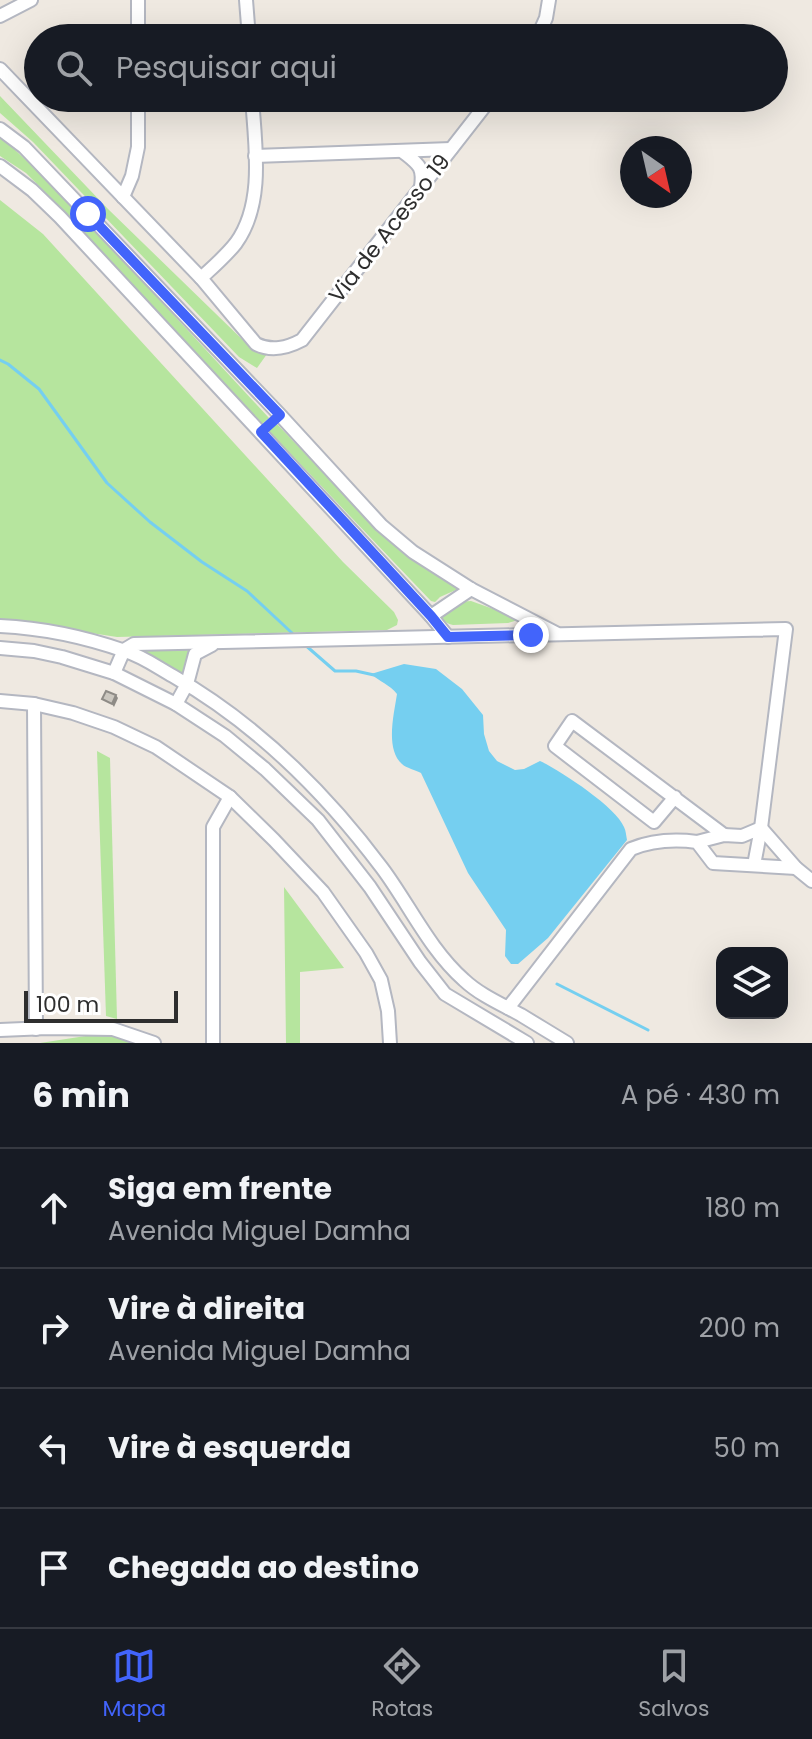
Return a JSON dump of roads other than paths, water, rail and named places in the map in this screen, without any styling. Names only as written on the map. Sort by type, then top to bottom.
[{"type":"street","points":[[0,16],[31,0]]},
{"type":"street","points":[[138,0],[138,24]]},
{"type":"street","points":[[246,0],[248,24]]},
{"type":"street","points":[[542,24],[549,0]]},
{"type":"street","points":[[0,69],[24,94]]},
{"type":"street","points":[[41,112],[201,278],[236,243],[245,226],[254,195],[253,112]]},
{"type":"street","points":[[123,197],[132,176],[138,147],[138,112]]},
{"type":"street","name":"Via de Acesso 19","points":[[201,278],[256,344],[280,349],[302,340],[480,112]]},
{"type":"street","points":[[0,129],[24,147],[381,525],[413,552],[471,589],[559,634]]},
{"type":"street","points":[[255,156],[451,149]]},
{"type":"street","points":[[402,151],[418,164],[423,173],[421,187]]},
{"type":"street","points":[[0,166],[32,190],[60,217],[448,637]]},
{"type":"street","points":[[261,432],[280,415]]},
{"type":"street","points":[[431,616],[471,589]]},
{"type":"street","points":[[0,626],[50,631],[124,650],[187,684],[235,717],[328,801],[382,869],[442,958],[465,981],[567,1043]]},
{"type":"street","points":[[114,673],[124,650],[134,644],[786,629],[754,865]]},
{"type":"street","points":[[176,704],[187,684],[195,654],[215,643]]},
{"type":"street","points":[[0,648],[62,657],[114,673],[176,704],[225,736],[318,820],[370,887],[445,994],[527,1043]]},
{"type":"street","points":[[0,701],[34,704],[114,727],[156,747],[230,797],[323,892],[366,953],[381,980],[388,1011],[390,1043]]},
{"type":"street","points":[[34,704],[36,1029]]},
{"type":"street","points":[[675,797],[654,822],[555,746],[572,721],[675,797],[724,835]]},
{"type":"street","points":[[213,1043],[213,827],[230,797]]},
{"type":"street","points":[[486,1018],[502,1005],[631,849],[647,842],[678,839],[697,842],[724,835],[742,836],[761,828]]},
{"type":"street","points":[[761,828],[796,868],[812,881]]},
{"type":"street","points":[[697,842],[713,863],[796,868]]},
{"type":"street","points":[[512,1034],[521,1015]]},
{"type":"street","points":[[0,1030],[113,1029],[154,1043]]},
{"type":"water","points":[[404,664],[436,669],[462,689],[483,715],[489,751],[497,761],[515,770],[540,761],[599,800],[625,829],[627,840],[548,938],[518,964],[511,964],[505,956],[506,930],[468,873],[421,773],[406,767],[397,758],[392,731],[397,694],[371,674]]},
{"type":"waterway","points":[[0,360],[39,389],[107,483],[150,522],[202,562],[247,591],[292,633]]},
{"type":"waterway","points":[[304,644],[335,671],[374,675]]},
{"type":"waterway","points":[[557,984],[648,1030]]}]
